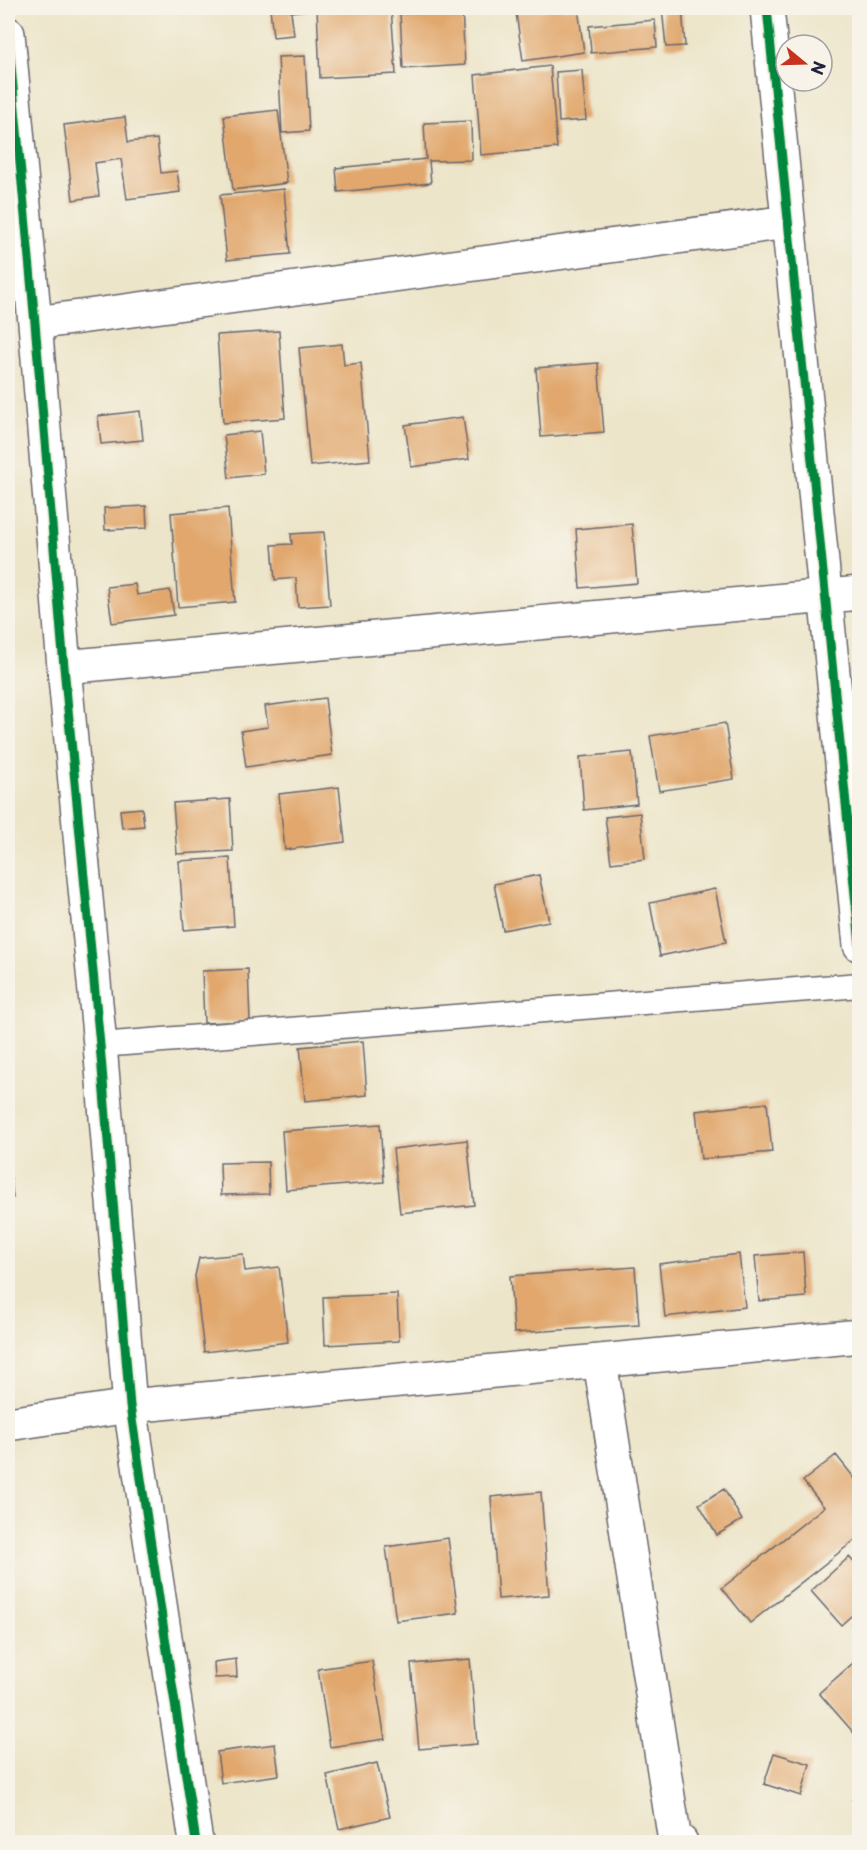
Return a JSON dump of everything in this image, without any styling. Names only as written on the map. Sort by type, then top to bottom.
[{"type":"street","points":[[767,8],[860,945]]},
{"type":"street","points":[[8,33],[100,1045],[130,1406],[196,1842]]},
{"type":"street","points":[[35,323],[788,222]]},
{"type":"street","points":[[64,667],[860,593]]},
{"type":"street","points":[[8,1424],[130,1406],[860,1336]]},
{"type":"street","points":[[600,1361],[675,1841],[681,1842]]},
{"type":"lane","points":[[100,1045],[860,985]]},
{"type":"building","points":[[270,8],[308,8],[308,10],[291,12],[294,35],[273,37]]},
{"type":"building","points":[[317,8],[391,8],[396,74],[320,78]]},
{"type":"building","points":[[554,8],[578,8],[584,52],[523,61],[516,13]]},
{"type":"building","points":[[662,8],[682,8],[685,46],[666,47]]},
{"type":"building","points":[[796,8],[843,8],[843,10],[796,13]]},
{"type":"building","points":[[462,9],[465,65],[403,69],[400,13]]},
{"type":"building","points":[[655,20],[657,47],[591,53],[589,26]]},
{"type":"building","points":[[305,56],[309,131],[282,133],[278,57]]},
{"type":"building","points":[[550,66],[557,148],[481,155],[475,75]]},
{"type":"building","points":[[582,70],[586,120],[559,122],[556,72]]},
{"type":"building","points":[[278,110],[287,183],[233,190],[224,116]]},
{"type":"building","points":[[125,117],[128,142],[157,139],[161,173],[177,171],[180,192],[127,199],[121,159],[95,163],[99,196],[73,200],[64,125]]},
{"type":"building","points":[[471,121],[472,160],[429,161],[431,183],[338,192],[336,168],[426,159],[424,123]]},
{"type":"building","points":[[284,189],[290,254],[227,260],[220,195]]},
{"type":"building","points":[[279,331],[285,418],[223,423],[217,335]]},
{"type":"building","points":[[342,344],[344,365],[361,363],[370,460],[310,466],[299,348]]},
{"type":"building","points":[[598,363],[604,432],[541,437],[536,368]]},
{"type":"building","points":[[140,411],[143,440],[101,444],[98,416]]},
{"type":"building","points":[[463,417],[469,459],[411,467],[405,425]]},
{"type":"building","points":[[260,431],[264,474],[229,478],[224,435]]},
{"type":"building","points":[[146,506],[147,528],[105,530],[104,508]]},
{"type":"building","points":[[228,508],[235,602],[178,607],[171,513]]},
{"type":"building","points":[[632,524],[637,583],[580,588],[576,529]]},
{"type":"building","points":[[324,532],[330,605],[298,607],[296,578],[275,580],[272,545],[292,544],[291,534]]},
{"type":"building","points":[[135,584],[137,595],[170,590],[174,615],[112,623],[107,587]]},
{"type":"building","points":[[325,698],[332,755],[246,767],[241,731],[268,727],[265,706]]},
{"type":"building","points":[[725,723],[734,779],[659,791],[650,736]]},
{"type":"building","points":[[632,752],[637,804],[584,810],[580,757]]},
{"type":"building","points":[[339,787],[345,842],[285,850],[279,794]]},
{"type":"building","points":[[230,799],[233,851],[177,854],[173,803]]},
{"type":"building","points":[[142,808],[144,826],[122,828],[120,810]]},
{"type":"building","points":[[640,813],[645,859],[611,863],[605,817]]},
{"type":"building","points":[[230,858],[234,926],[184,930],[179,861]]},
{"type":"building","points":[[539,875],[549,921],[503,930],[494,884]]},
{"type":"building","points":[[715,889],[726,942],[660,956],[650,903]]},
{"type":"building","points":[[248,969],[250,1021],[204,1023],[202,971]]},
{"type":"building","points":[[363,1041],[367,1095],[305,1101],[300,1047]]},
{"type":"building","points":[[767,1103],[772,1152],[701,1159],[696,1111]]},
{"type":"building","points":[[380,1124],[384,1182],[286,1190],[282,1131]]},
{"type":"building","points":[[467,1140],[474,1205],[400,1213],[393,1149]]},
{"type":"building","points":[[268,1162],[269,1194],[221,1195],[220,1163]]},
{"type":"building","points":[[8,1164],[13,1198],[8,1199]]},
{"type":"building","points":[[803,1252],[806,1297],[759,1301],[755,1256]]},
{"type":"building","points":[[243,1254],[245,1271],[279,1267],[288,1342],[204,1352],[195,1276],[199,1258]]},
{"type":"building","points":[[739,1254],[745,1307],[665,1317],[659,1264]]},
{"type":"building","points":[[635,1267],[639,1325],[514,1333],[510,1276]]},
{"type":"building","points":[[397,1294],[399,1341],[325,1345],[323,1297]]},
{"type":"building","points":[[836,1455],[860,1485],[860,1536],[750,1623],[722,1588],[824,1507],[803,1481]]},
{"type":"building","points":[[724,1489],[742,1520],[717,1535],[699,1504]]},
{"type":"building","points":[[541,1492],[549,1595],[498,1599],[491,1497]]},
{"type":"building","points":[[448,1538],[458,1613],[396,1621],[386,1547]]},
{"type":"building","points":[[849,1557],[860,1569],[860,1608],[841,1625],[811,1591]]},
{"type":"building","points":[[860,1616],[860,1634],[851,1624]]},
{"type":"building","points":[[860,1657],[860,1740],[819,1693]]},
{"type":"building","points":[[236,1659],[237,1677],[215,1678],[214,1662]]},
{"type":"building","points":[[470,1659],[477,1744],[419,1749],[411,1664]]},
{"type":"building","points":[[372,1661],[385,1739],[330,1747],[318,1669]]},
{"type":"building","points":[[275,1744],[279,1775],[221,1783],[217,1752]]},
{"type":"building","points":[[774,1753],[810,1764],[801,1796],[764,1784]]},
{"type":"building","points":[[377,1763],[390,1817],[339,1829],[327,1775]]},
{"type":"building","points":[[860,1779],[860,1803],[852,1800]]},
{"type":"cycle path","points":[[767,8],[860,945]]},
{"type":"cycle path","points":[[8,34],[100,1045],[130,1406],[196,1842]]}]
